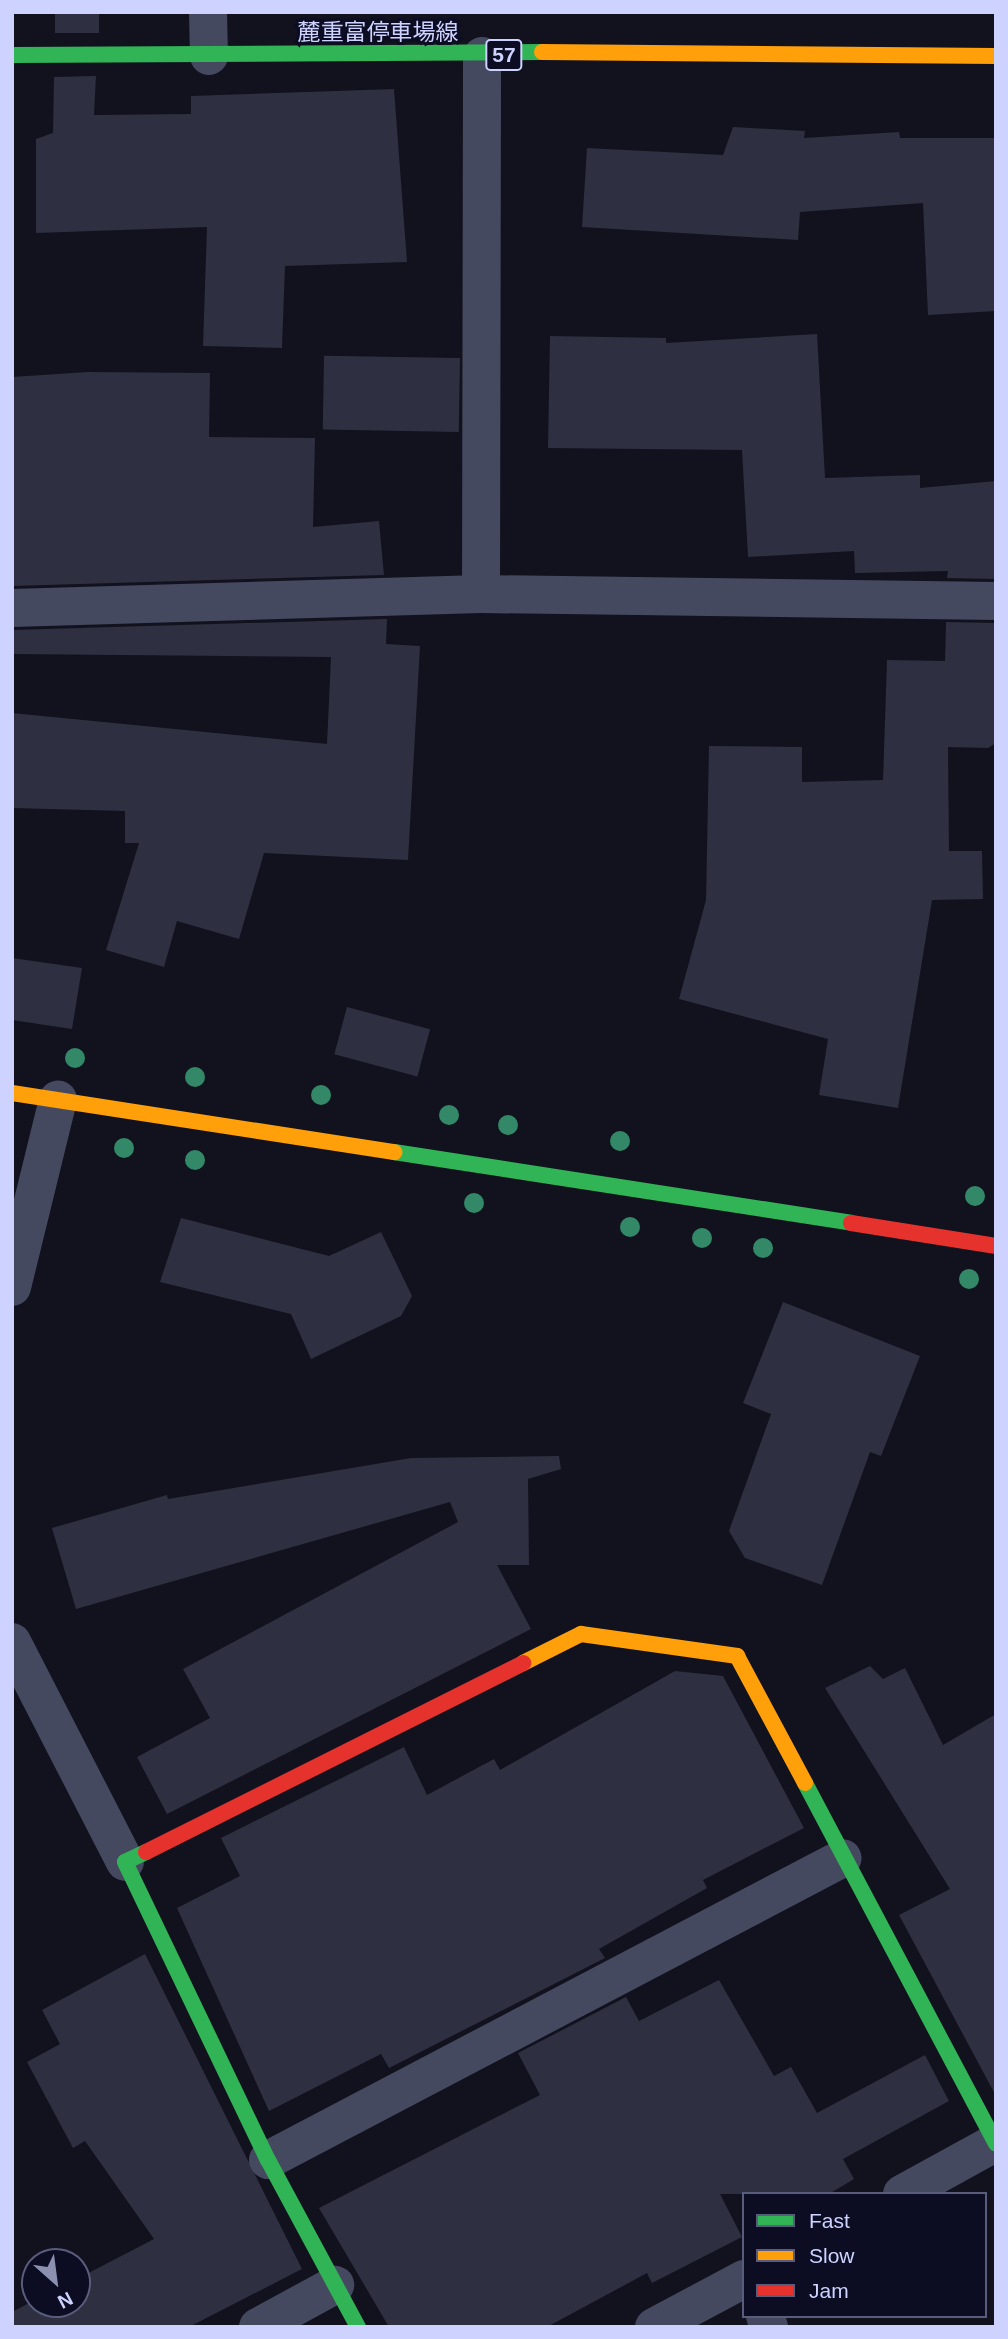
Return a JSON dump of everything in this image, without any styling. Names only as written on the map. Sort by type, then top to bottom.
[{"type":"street","points":[[208,12],[209,56]]},
{"type":"street","name":"麓重富停車場線","points":[[12,55],[482,56],[835,50],[996,56]]},
{"type":"street","points":[[481,594],[482,56]]},
{"type":"street","points":[[12,608],[481,594],[996,601]]},
{"type":"street","points":[[12,1093],[996,1246]]},
{"type":"street","points":[[12,1287],[58,1100]]},
{"type":"street","points":[[125,1862],[581,1634],[737,1656],[995,2144],[906,2192]]},
{"type":"street","points":[[12,1642],[125,1862],[268,2160],[358,2327]]},
{"type":"street","points":[[268,2160],[843,1857]]},
{"type":"street","points":[[654,2327],[742,2280]]},
{"type":"street","points":[[258,2327],[335,2284]]},
{"type":"building","points":[[55,12],[99,12],[99,33],[55,33]]},
{"type":"building","points":[[96,76],[94,115],[191,114],[191,96],[394,89],[407,262],[285,266],[282,348],[203,346],[207,227],[36,233],[36,139],[53,133],[54,77]]},
{"type":"building","points":[[733,127],[805,131],[804,138],[899,132],[900,138],[996,138],[996,311],[928,315],[923,203],[800,212],[798,240],[582,227],[587,148],[723,155]]},
{"type":"building","points":[[817,334],[825,478],[920,475],[920,488],[996,481],[996,579],[947,578],[948,571],[855,573],[854,551],[748,557],[742,450],[548,448],[550,336],[666,338],[666,343]]},
{"type":"building","points":[[324,356],[460,358],[459,432],[323,430]]},
{"type":"building","points":[[88,372],[210,373],[209,437],[315,438],[313,527],[379,521],[384,575],[12,586],[12,377]]},
{"type":"building","points":[[387,619],[386,644],[420,646],[408,860],[264,853],[239,939],[177,921],[164,967],[106,950],[139,843],[125,843],[125,811],[12,808],[12,713],[327,744],[331,657],[12,654],[12,630]]},
{"type":"building","points":[[946,622],[996,623],[996,743],[988,748],[948,747],[949,851],[982,851],[983,899],[932,900],[898,1108],[819,1095],[828,1039],[679,999],[706,900],[709,746],[802,747],[802,782],[883,780],[887,660],[945,661]]},
{"type":"building","points":[[12,958],[82,968],[72,1029],[12,1020]]},
{"type":"building","points":[[347,1007],[430,1029],[417,1077],[334,1054]]},
{"type":"building","points":[[181,1218],[329,1256],[381,1232],[412,1296],[401,1316],[311,1359],[291,1314],[160,1282]]},
{"type":"building","points":[[783,1302],[920,1356],[881,1456],[870,1452],[822,1585],[745,1558],[729,1531],[771,1414],[743,1403]]},
{"type":"building","points":[[559,1456],[561,1469],[528,1479],[529,1565],[497,1565],[531,1629],[167,1814],[137,1757],[210,1718],[183,1669],[458,1522],[450,1502],[76,1609],[52,1528],[167,1495],[168,1499],[411,1458]]},
{"type":"building","points":[[870,1666],[883,1679],[905,1668],[943,1745],[996,1714],[996,2096],[899,1915],[950,1889],[825,1688]]},
{"type":"building","points":[[675,1671],[723,1676],[804,1828],[703,1880],[707,1888],[599,1949],[605,1958],[389,2068],[381,2054],[269,2111],[177,1908],[240,1876],[221,1838],[404,1747],[427,1795],[494,1759],[500,1770]]},
{"type":"building","points":[[145,1954],[302,2269],[189,2327],[12,2327],[12,2312],[21,2307],[21,2318],[91,2318],[91,2272],[154,2239],[85,2141],[73,2148],[27,2062],[60,2044],[42,2010]]},
{"type":"building","points":[[719,1980],[774,2076],[791,2067],[817,2113],[925,2055],[949,2101],[843,2159],[854,2179],[832,2192],[720,2194],[742,2237],[652,2283],[647,2273],[547,2327],[389,2327],[319,2208],[540,2095],[518,2053],[626,1997],[639,2021]]},
{"type":"traffic: fast","points":[[12,55],[542,52]]},
{"type":"traffic: fast","points":[[394,1152],[851,1223]]},
{"type":"traffic: fast","points":[[805,1783],[996,2143]]},
{"type":"traffic: fast","points":[[146,1852],[125,1862],[268,2160],[358,2327]]},
{"type":"traffic: slow","points":[[542,52],[996,56]]},
{"type":"traffic: slow","points":[[12,1093],[394,1152]]},
{"type":"traffic: slow","points":[[523,1663],[581,1634],[737,1656],[805,1783]]},
{"type":"traffic: jam","points":[[851,1223],[996,1246]]},
{"type":"traffic: jam","points":[[146,1852],[523,1663]]}]
